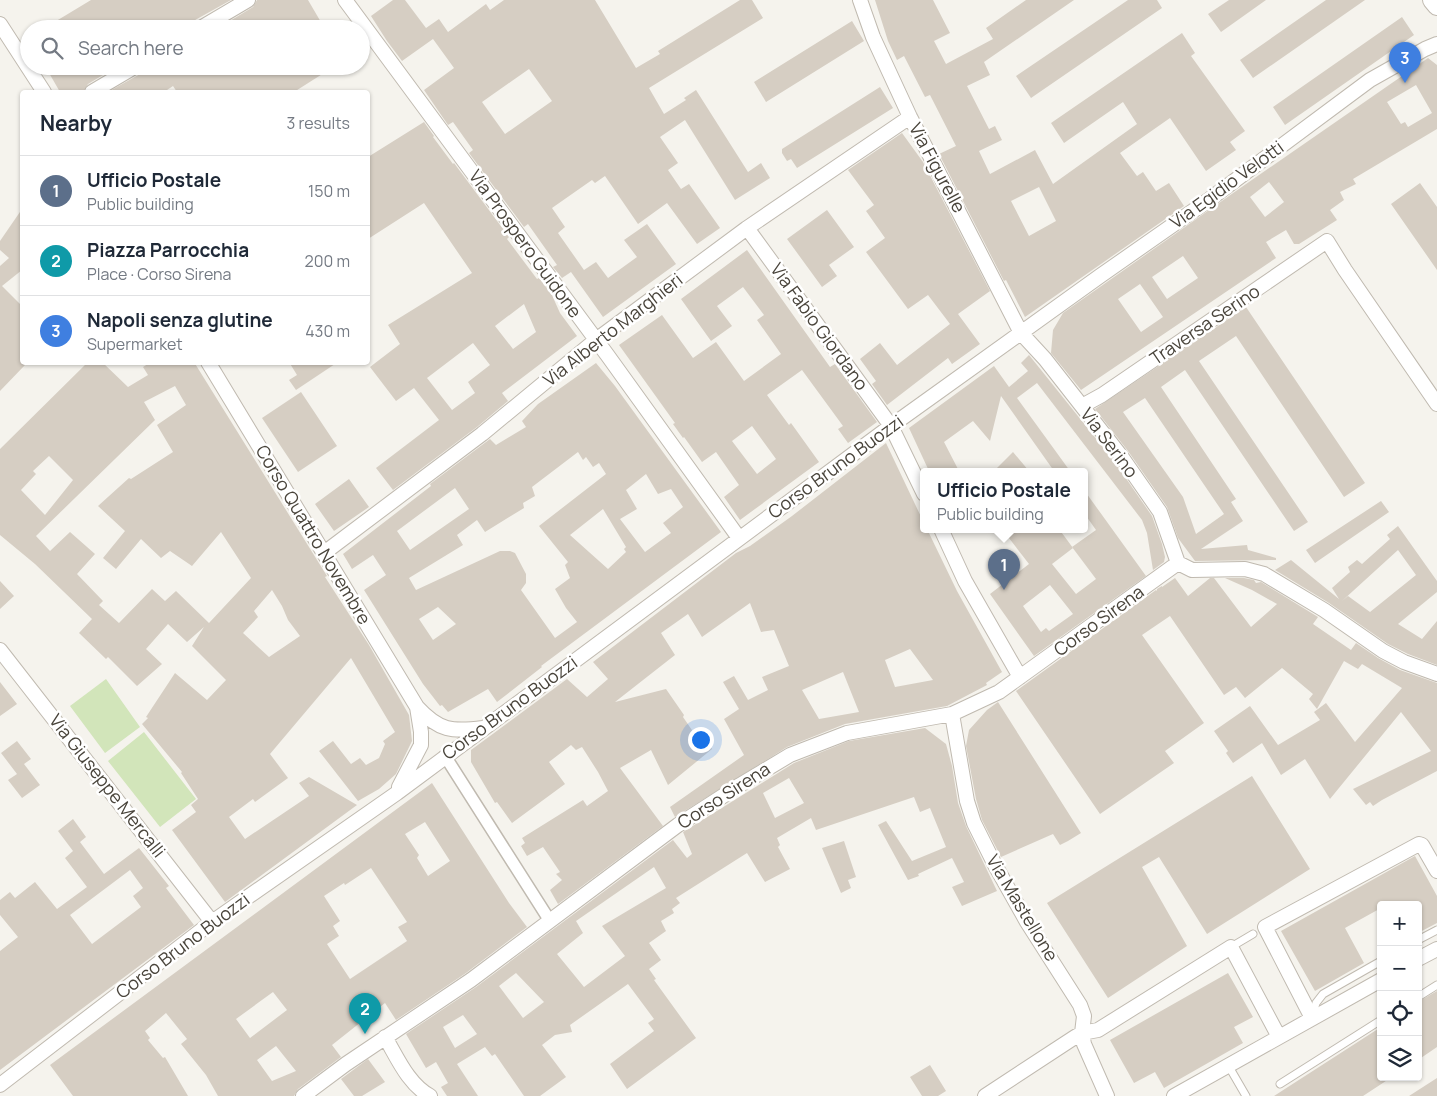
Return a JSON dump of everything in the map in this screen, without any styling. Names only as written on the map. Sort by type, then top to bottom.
[{"type":"street","points":[[214,20],[248,0]]},
{"type":"street","name":"Via Prospero Guidone","points":[[346,0],[361,20]]},
{"type":"street","name":"Via Figurelle","points":[[860,0],[873,37],[910,117],[1022,333]]},
{"type":"street","points":[[1432,0],[1437,6]]},
{"type":"street","points":[[0,24],[20,55]]},
{"type":"street","name":"Via Prospero Guidone","points":[[370,33],[739,538]]},
{"type":"street","name":"Via Egidio Velotti","points":[[1022,333],[1210,199],[1370,80],[1425,48],[1437,44]]},
{"type":"street","points":[[33,75],[43,90]]},
{"type":"street","points":[[95,90],[121,75]]},
{"type":"street","name":"Via Alberto Marghieri","points":[[324,553],[482,434],[596,340],[747,228],[910,117]]},
{"type":"street","name":"Via Fabio Giordano","points":[[747,228],[891,426],[920,486]]},
{"type":"street","name":"Traversa Serino","points":[[1082,406],[1118,384],[1327,241],[1437,404]]},
{"type":"street","name":"Via Serino","points":[[1022,333],[1045,359],[1121,456],[1160,512],[1178,563]]},
{"type":"street","name":"Corso Bruno Buozzi","points":[[0,1085],[212,922],[397,793],[891,426],[1022,333]]},
{"type":"street","name":"Corso Quattro Novembre","points":[[210,365],[417,707],[428,720],[444,728],[462,730],[485,728]]},
{"type":"street","points":[[943,533],[965,581],[1020,677]]},
{"type":"street","points":[[1178,563],[1192,570],[1245,569],[1264,574],[1324,610],[1383,651],[1404,662],[1437,674]]},
{"type":"street","name":"Corso Sirena","points":[[303,1096],[385,1037],[471,980],[678,825],[790,755],[847,733],[952,714],[999,692],[1178,563]]},
{"type":"street","name":"Via Giuseppe Mercalli","points":[[0,650],[212,922]]},
{"type":"street","name":"Corso Quattro Novembre","points":[[397,793],[421,745],[417,707]]},
{"type":"street","name":"Via Mastellone","points":[[952,714],[967,801],[974,823],[1027,922],[1080,1005],[1084,1016],[1082,1033],[1087,1054],[1107,1096]]},
{"type":"street","points":[[445,756],[550,921]]},
{"type":"street","points":[[1312,1018],[1265,927],[1419,844],[1422,845],[1437,871]]},
{"type":"street","points":[[985,1096],[1082,1033],[1098,1030],[1231,947],[1279,1037]]},
{"type":"street","points":[[1422,957],[1437,948]]},
{"type":"street","points":[[1174,1096],[1377,982]]},
{"type":"street","points":[[385,1037],[408,1076],[424,1093],[430,1096]]},
{"type":"lane","points":[[1422,938],[1437,930]]},
{"type":"lane","points":[[1231,947],[1253,934]]},
{"type":"lane","points":[[1312,1018],[1316,1003],[1323,994],[1377,963]]},
{"type":"lane","points":[[1422,994],[1437,985]]},
{"type":"lane","points":[[1280,1084],[1377,1023]]},
{"type":"lane","points":[[1228,1065],[1246,1096]]},
{"type":"green space","points":[[106,679],[140,727],[105,753],[70,706]]},
{"type":"green space","points":[[144,732],[196,799],[160,827],[108,761]]},
{"type":"building","points":[[91,0],[231,0],[195,20],[58,20]]},
{"type":"building","points":[[257,0],[308,0],[320,20],[232,20],[253,7]]},
{"type":"building","points":[[393,0],[405,0],[426,28],[439,19],[448,32],[486,4],[490,10],[504,0],[595,0],[636,68],[660,54],[658,51],[740,0],[752,0],[763,18],[649,88],[664,114],[686,100],[684,98],[696,90],[748,172],[761,163],[770,178],[735,200],[685,120],[660,137],[678,163],[668,170],[681,189],[689,184],[720,228],[697,244],[667,203],[638,224],[605,176],[595,183],[592,180],[552,208],[565,227],[558,233],[584,270],[596,262],[608,278],[637,257],[624,240],[647,224],[676,264],[603,317],[571,272],[562,278],[553,267],[557,265],[528,224],[524,227],[469,153],[473,150],[453,122],[448,125],[424,90],[454,68],[433,39],[402,61],[371,16]],"holes":[[[529,69],[552,101],[505,134],[482,102]]]},
{"type":"building","points":[[875,0],[933,0],[950,33],[934,41],[946,64],[993,39],[986,28],[1026,0],[1074,0],[984,62],[990,75],[967,86],[989,129],[995,126],[1002,140],[979,151],[990,174],[1035,150],[1053,184],[1137,124],[1123,102],[1064,143],[1051,123],[1182,33],[1195,53],[1191,56],[1245,131],[1230,142],[1236,150],[1206,171],[1170,118],[1120,153],[1137,176],[1143,172],[1156,191],[1169,183],[1184,206],[1025,317],[1006,280],[1004,281],[939,154],[956,146],[930,95],[925,97],[904,56],[897,60],[888,41]],"holes":[[[1039,187],[1056,221],[1029,236],[1011,201]]]},
{"type":"building","points":[[1128,0],[1157,0],[1162,8],[1031,98],[1016,76]]},
{"type":"building","points":[[1229,0],[1266,0],[1221,32],[1208,14]]},
{"type":"building","points":[[1326,0],[1365,0],[1253,78],[1240,60]]},
{"type":"building","points":[[1402,17],[1414,35],[1285,125],[1273,107]]},
{"type":"building","points":[[852,21],[864,41],[766,102],[754,82]]},
{"type":"building","points":[[1428,58],[1437,65],[1437,129],[1353,179],[1356,184],[1340,192],[1344,200],[1330,210],[1337,220],[1299,244],[1294,244],[1286,230],[1266,242],[1276,258],[1081,390],[1051,353],[1053,330],[1063,313]],"holes":[[[1416,85],[1432,113],[1408,127],[1405,122],[1401,124],[1387,102]],[[1269,182],[1284,202],[1265,217],[1250,197]],[[1183,256],[1198,278],[1167,299],[1152,277]],[[1140,284],[1163,317],[1141,332],[1118,299]]]},
{"type":"building","points":[[50,75],[103,75],[88,84],[84,90],[59,90]]},
{"type":"building","points":[[138,75],[321,75],[297,90],[176,90],[173,86],[167,90],[112,90]]},
{"type":"building","points":[[880,87],[893,108],[797,168],[791,159],[787,161],[782,153],[782,149]]},
{"type":"building","points":[[424,122],[433,137],[509,237],[507,239],[537,279],[539,278],[551,293],[560,313],[577,336],[502,393],[508,401],[477,427],[393,490],[376,468],[439,420],[414,388],[396,401],[370,367],[400,344],[388,325],[472,273],[424,203],[370,238],[370,156]],"holes":[[[524,304],[536,332],[513,349],[495,326]],[[473,343],[490,365],[468,382],[475,393],[452,410],[427,378]]]},
{"type":"building","points":[[902,133],[923,162],[990,291],[958,314],[980,344],[952,364],[948,358],[887,405],[872,384],[876,381],[860,359],[880,343],[897,365],[950,324],[928,295],[908,309],[866,252],[885,238],[866,211],[874,205],[848,170]]},
{"type":"building","points":[[1420,183],[1437,207],[1437,270],[1391,204]]},
{"type":"building","points":[[827,210],[854,247],[829,265],[837,276],[822,287],[787,239]]},
{"type":"building","points":[[20,212],[20,272],[2,286],[20,304],[20,365],[25,365],[0,391],[0,266],[9,258],[0,250],[0,241]]},
{"type":"building","points":[[747,250],[830,367],[835,364],[877,422],[848,443],[838,429],[843,426],[802,370],[767,395],[789,425],[791,423],[819,462],[740,520],[724,497],[739,485],[716,452],[702,462],[673,424],[675,423],[619,345],[662,315],[693,358],[716,342],[744,381],[781,354],[757,320],[764,315],[743,287],[717,306],[732,326],[711,341],[681,299]],"holes":[[[752,426],[776,459],[757,474],[732,441]]]},
{"type":"building","points":[[1246,307],[1365,483],[1344,497],[1236,336],[1199,361],[1308,522],[1294,531],[1185,370],[1161,387],[1236,499],[1231,502],[1243,521],[1201,549],[1247,545],[1248,550],[1276,558],[1276,560],[1195,561],[1178,538],[1167,507],[1128,451],[1095,409]],"holes":[[[1145,398],[1224,514],[1196,534],[1183,497],[1123,412]]]},
{"type":"building","points":[[1029,355],[1114,461],[1152,516],[1165,557],[1164,562],[1153,570],[1147,533],[1142,520],[1037,383],[1017,398],[1068,468],[1052,468],[1001,396],[990,441],[973,421],[944,442],[957,468],[928,468],[909,428],[994,366],[1009,387],[1028,371],[1021,363]]},
{"type":"building","points":[[596,363],[615,386],[721,532],[541,666],[497,702],[488,689],[448,712],[442,705],[440,706],[423,684],[364,590],[386,575],[373,555],[352,569],[343,554],[431,486],[430,484],[490,439],[496,445],[526,427],[522,421],[538,404]],"holes":[[[578,452],[583,460],[586,457],[593,467],[599,463],[606,474],[539,526],[568,562],[565,565],[570,578],[555,589],[577,622],[555,638],[521,590],[526,583],[526,574],[515,553],[510,551],[500,551],[416,590],[409,578],[463,545],[457,535],[477,520],[485,532],[524,508],[523,503],[535,496],[532,487]],[[646,474],[658,494],[671,489],[683,507],[663,523],[671,533],[645,552],[620,519],[637,509],[626,490]],[[455,488],[469,509],[410,550],[397,531]],[[603,509],[626,547],[624,549],[626,552],[608,569],[570,535]],[[438,607],[456,624],[433,640],[419,619]]]},
{"type":"building","points":[[85,365],[105,365],[128,387],[148,375],[143,367],[146,365],[196,365],[327,576],[325,577],[369,645],[409,715],[412,741],[396,774],[379,789],[358,801],[319,751],[333,741],[351,764],[360,758],[366,765],[379,758],[385,744],[383,741],[395,732],[351,658],[270,754],[288,778],[255,802],[253,799],[229,817],[245,839],[309,796],[299,783],[309,777],[357,805],[225,902],[172,830],[196,812],[191,805],[198,799],[182,772],[142,724],[148,718],[146,717],[175,673],[207,700],[226,680],[192,646],[204,627],[187,642],[168,624],[146,649],[162,664],[137,686],[108,657],[106,659],[79,633],[92,619],[35,564],[0,535],[0,449]],"holes":[[[175,386],[186,405],[157,425],[173,452],[131,479],[129,478],[98,506],[125,531],[103,558],[116,569],[141,539],[161,558],[170,551],[192,566],[221,532],[251,578],[209,623],[176,591],[165,601],[152,589],[119,623],[99,605],[103,601],[77,574],[95,554],[70,532],[50,551],[36,536],[155,420],[144,402]],[[49,456],[73,480],[45,515],[21,490],[36,474],[33,471]],[[272,590],[288,620],[300,636],[269,657],[243,633],[258,617],[254,611]]]},
{"type":"building","points":[[291,365],[334,365],[296,390],[289,380],[297,375]]},
{"type":"building","points":[[301,392],[337,446],[298,472],[262,418]]},
{"type":"building","points":[[886,443],[920,515],[920,533],[929,533],[957,591],[1002,672],[986,683],[987,685],[947,706],[845,724],[787,747],[675,817],[670,807],[744,755],[724,719],[739,709],[723,682],[734,676],[748,700],[768,690],[762,677],[789,666],[774,630],[761,632],[750,603],[702,637],[688,614],[661,633],[675,655],[615,702],[666,689],[696,736],[703,733],[712,749],[668,785],[651,750],[620,768],[663,826],[558,904],[550,890],[562,880],[556,874],[560,872],[543,847],[527,856],[521,846],[525,843],[522,838],[583,800],[587,806],[608,791],[598,772],[582,747],[576,750],[571,745],[549,762],[565,784],[512,823],[497,802],[495,803],[471,762],[471,750],[567,679],[587,697],[608,679],[593,662],[736,553],[750,546]],"holes":[[[910,649],[933,680],[895,687],[885,660]],[[843,672],[859,712],[819,719],[802,690]]]},
{"type":"building","points":[[1013,452],[1026,468],[997,468]]},
{"type":"building","points":[[349,479],[369,507],[334,531],[315,504]]},
{"type":"building","points":[[1088,496],[1146,576],[1034,656],[990,594],[1029,564],[1005,533],[1062,533],[1072,547],[1096,530],[1088,519]],"holes":[[[1073,548],[1096,579],[1076,594],[1052,564]],[[1050,585],[1073,614],[1049,631],[1046,628],[1041,632],[1023,606]]]},
{"type":"building","points":[[1381,501],[1389,512],[1315,563],[1306,550]]},
{"type":"building","points":[[1398,526],[1437,581],[1437,592],[1398,624],[1422,639],[1437,621],[1437,665],[1388,644],[1329,603],[1275,570],[1291,560],[1339,599],[1332,588],[1350,572],[1348,567],[1357,560],[1362,564],[1390,539],[1387,535]],"holes":[[[1398,550],[1416,575],[1370,612],[1348,596],[1342,601]]]},
{"type":"building","points":[[1175,578],[1188,596],[1210,578],[1214,578],[1251,627],[1277,604],[1225,578],[1244,578],[1254,580],[1256,583],[1261,582],[1318,617],[1313,624],[1351,650],[1356,643],[1400,670],[1437,683],[1437,771],[1373,806],[1370,802],[1366,805],[1353,789],[1431,751],[1401,712],[1330,799],[1305,759],[1281,775],[1262,743],[1233,763],[1226,753],[1228,751],[1214,731],[1250,706],[1278,745],[1320,720],[1314,712],[1326,703],[1355,742],[1402,688],[1362,664],[1358,669],[1344,661],[1317,709],[1309,699],[1313,694],[1282,668],[1245,698],[1236,687],[1224,695],[1170,616],[1142,635],[1204,723],[1165,751],[1174,763],[1100,814],[1016,691]]},
{"type":"building","points":[[0,581],[14,596],[0,609]]},
{"type":"building","points":[[0,682],[17,704],[0,716]]},
{"type":"building","points":[[998,702],[1081,833],[1060,845],[1053,834],[1001,857],[982,820],[966,746],[969,730],[987,710]]},
{"type":"building","points":[[925,728],[946,744],[958,803],[966,826],[997,891],[962,906],[952,887],[964,882],[952,858],[908,880],[878,825],[886,821],[912,861],[946,847],[930,808],[920,812],[914,797],[816,830],[811,818],[777,838],[780,845],[778,847],[790,869],[765,882],[747,853],[676,898],[680,903],[672,909],[674,913],[661,921],[666,931],[649,943],[661,960],[649,969],[656,979],[654,980],[696,1038],[627,1089],[610,1064],[654,1031],[648,1023],[654,1019],[628,984],[570,1025],[572,1032],[555,1035],[542,1045],[566,1077],[540,1096],[524,1096],[495,1054],[492,1056],[485,1047],[457,1064],[478,1096],[447,1096],[441,1087],[448,1083],[436,1062],[426,1068],[406,1034],[476,987],[673,840],[687,858],[692,854],[683,832],[794,763],[849,741]],"holes":[[[789,778],[804,803],[775,818],[763,793]],[[654,867],[666,888],[602,926],[625,956],[584,987],[557,954],[583,933],[576,921]],[[516,973],[544,1002],[523,1018],[499,986]],[[463,1015],[477,1034],[455,1048],[443,1027]]]},
{"type":"building","points":[[17,741],[31,759],[24,764],[40,785],[22,798],[8,780],[17,774],[1,753]]},
{"type":"building","points":[[1252,776],[1310,869],[1207,934],[1159,857],[1142,867],[1187,946],[1108,998],[1047,903]]},
{"type":"building","points":[[432,783],[509,903],[527,927],[466,973],[396,1020],[385,1003],[332,1045],[341,1057],[298,1089],[294,1096],[218,1096],[206,1075],[181,1044],[187,1039],[166,1013],[145,1031],[150,1038],[148,1040],[163,1058],[165,1057],[188,1096],[73,1096],[50,1065]],"holes":[[[425,822],[450,861],[428,876],[417,858],[419,855],[405,834]],[[371,868],[407,922],[398,927],[407,941],[350,979],[327,944],[339,936],[333,926],[340,921],[324,896],[344,883],[345,885]],[[273,992],[287,1010],[250,1038],[236,1019]],[[276,1046],[296,1071],[272,1081],[257,1060]]]},
{"type":"building","points":[[73,819],[86,837],[80,842],[104,874],[139,848],[169,886],[166,888],[194,925],[0,1070],[0,951],[18,937],[0,915],[0,900],[10,892],[15,898],[35,882],[57,909],[87,887],[65,858],[73,851],[58,831]],"holes":[[[130,870],[143,888],[133,896],[141,907],[92,944],[70,915]]]},
{"type":"building","points":[[844,841],[856,877],[848,880],[851,888],[841,893],[822,848]]},
{"type":"building","points":[[1415,856],[1437,896],[1437,923],[1422,931],[1422,901],[1377,901],[1377,910],[1345,928],[1364,963],[1315,991],[1281,931]]},
{"type":"building","points":[[1228,973],[1253,1017],[1234,1027],[1243,1043],[1164,1088],[1155,1072],[1134,1083],[1110,1040]]},
{"type":"building","points":[[1437,991],[1437,1047],[1422,1057],[1422,1036],[1422,1000]]},
{"type":"building","points":[[1377,1030],[1377,1081],[1386,1081],[1363,1096],[1274,1096]]},
{"type":"building","points":[[368,1059],[385,1082],[362,1096],[354,1096],[341,1079]]},
{"type":"building","points":[[930,1065],[946,1091],[938,1096],[922,1096],[910,1077]]},
{"type":"building","points":[[1437,1078],[1437,1096],[1409,1096]]},
{"type":"place","name":"Napoli senza glutine","points":[[1405,83]]},
{"type":"place","name":"Ufficio Postale","points":[[1004,590]]},
{"type":"place","name":"Piazza Parrocchia","points":[[365,1034]]}]
